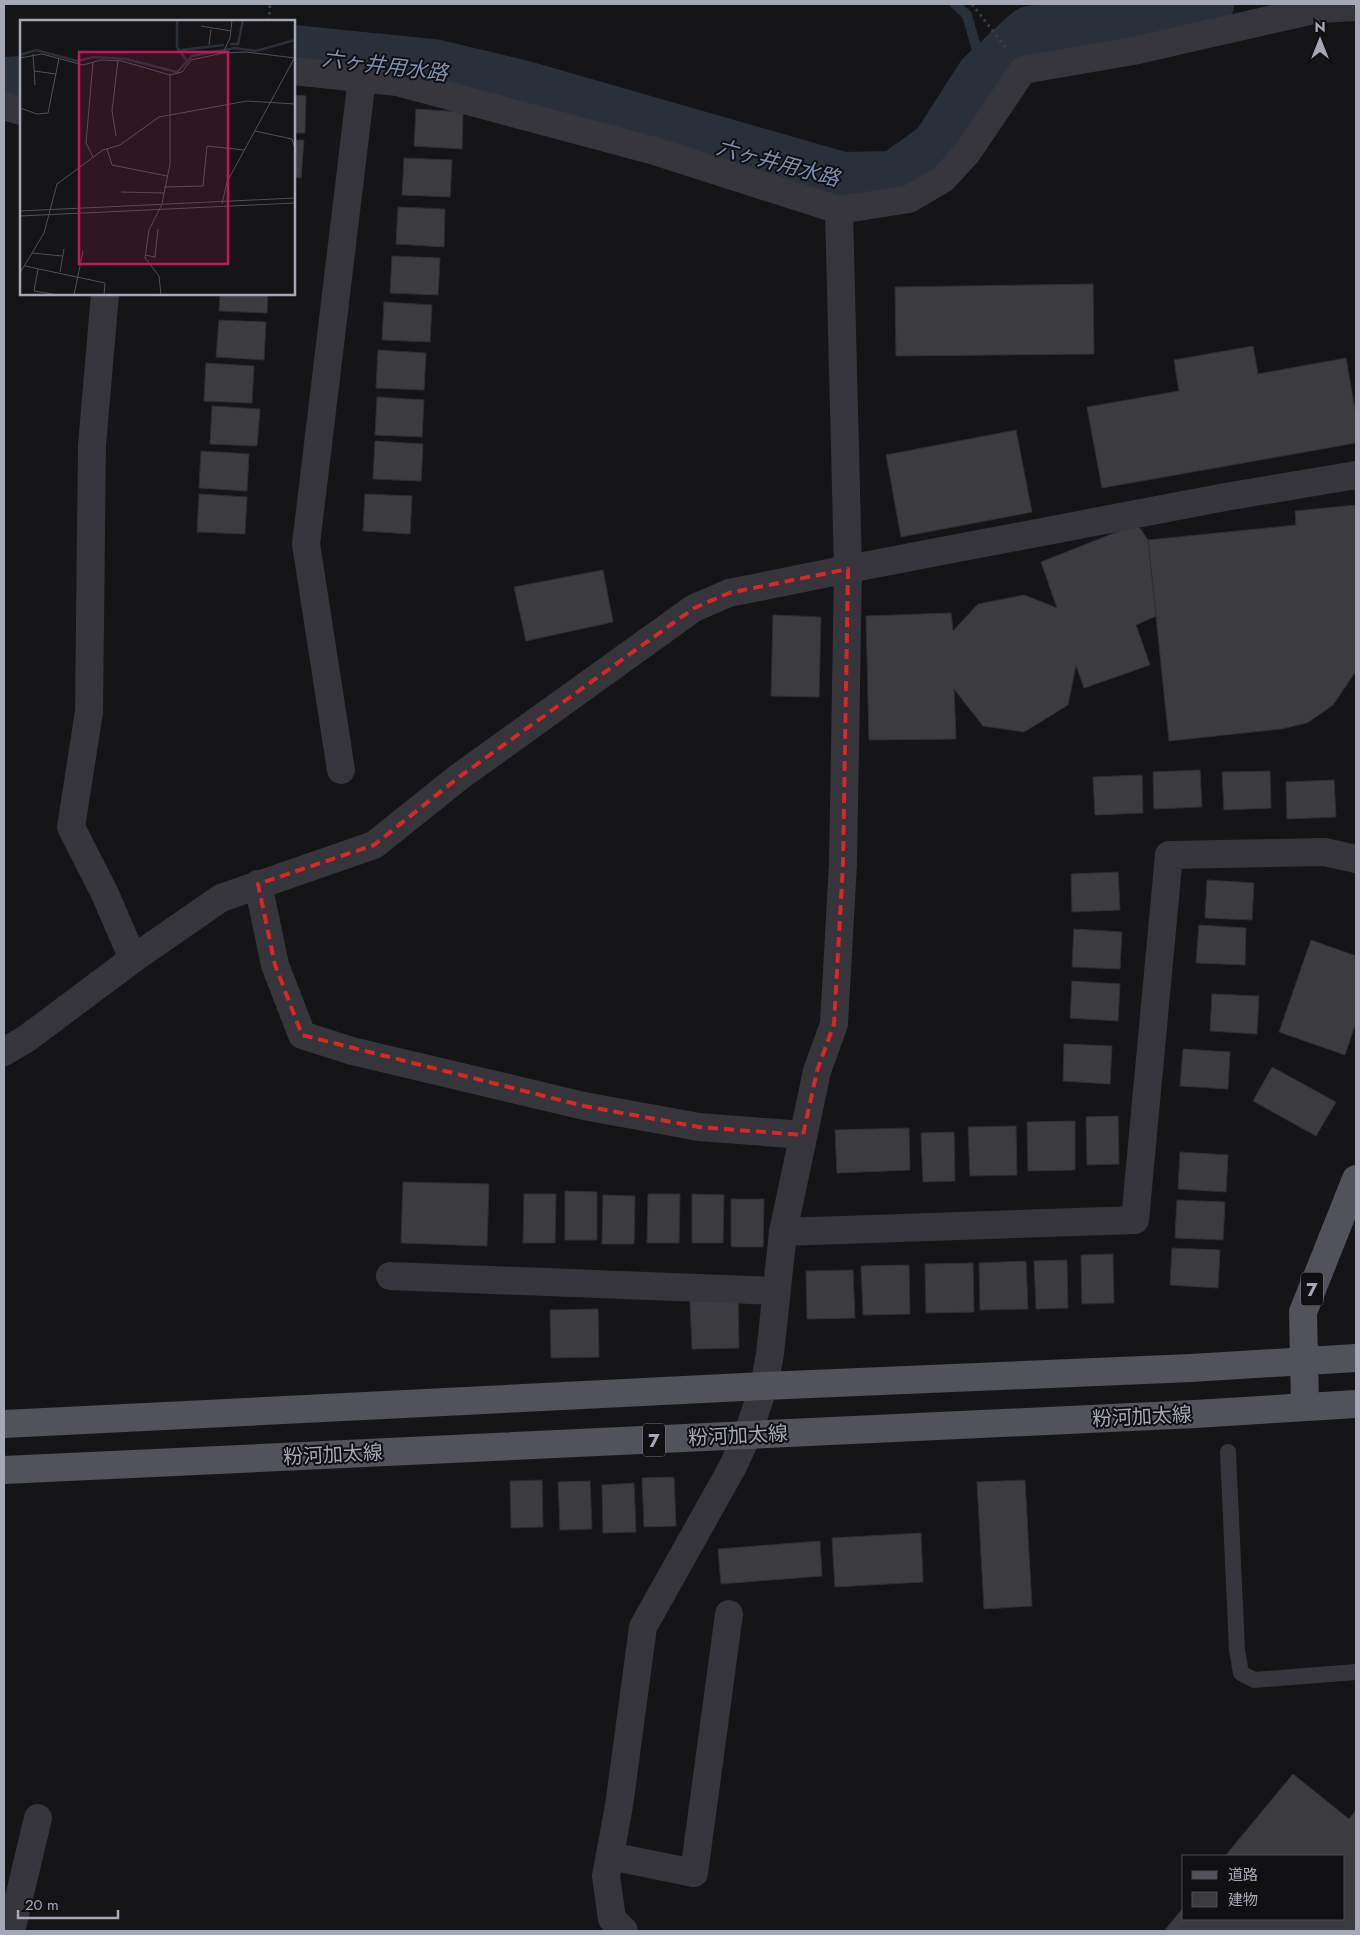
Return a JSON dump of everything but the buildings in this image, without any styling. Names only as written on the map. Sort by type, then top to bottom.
[{"type":"main road","name":"7","points":[[1304,1406],[1303,1312],[1356,1179]]},
{"type":"main road","points":[[4,1424],[764,1386],[1191,1368],[1304,1359],[1356,1358]]},
{"type":"main road","name":"粉河加太線","points":[[4,1470],[747,1436],[1195,1414],[1356,1404]]},
{"type":"street","points":[[295,71],[397,82],[650,150],[838,210],[909,199],[943,179],[967,153],[1023,70],[1133,51],[1320,6],[1356,7]]},
{"type":"street","points":[[341,770],[306,544],[362,78]]},
{"type":"street","points":[[4,106],[20,111]]},
{"type":"street","points":[[624,1931],[612,1919],[606,1876],[643,1627],[732,1468],[747,1436],[764,1386],[770,1354],[775,1291],[783,1232],[817,1071],[834,1024],[843,864],[848,569],[838,210]]},
{"type":"street","points":[[105,295],[92,445],[89,712],[71,827],[133,959]]},
{"type":"street","points":[[4,1052],[26,1040],[133,959],[221,898],[374,845],[467,771],[694,608],[730,593],[848,569],[1225,497],[1356,476]]},
{"type":"street","points":[[783,1232],[1135,1220],[1169,855],[1324,852],[1356,859]]},
{"type":"street","points":[[258,884],[276,965],[302,1035],[352,1051],[584,1106],[700,1127],[803,1135]]},
{"type":"street","points":[[390,1276],[775,1291]]},
{"type":"street","points":[[610,1856],[694,1873],[729,1614]]},
{"type":"street","points":[[11,1931],[38,1818]]},
{"type":"lane","points":[[1228,1452],[1237,1650],[1241,1673],[1254,1680],[1356,1672]]},
{"type":"path","points":[[269,20],[270,4]]},
{"type":"path","points":[[972,4],[1023,70]]},
{"type":"highlighted area","points":[[848,569],[843,864],[834,1024],[817,1071],[803,1135],[699,1127],[584,1106],[302,1035],[275,965],[258,884],[374,845],[459,777],[694,608],[729,593]]},
{"type":"waterway","points":[[955,4],[967,15],[985,79]]},
{"type":"waterway","name":"六ヶ井用水路","points":[[295,55],[433,69],[525,91],[842,182],[896,181],[940,149],[985,79],[1031,36],[1204,4]]},
{"type":"waterway","name":"六ヶ井用水路","points":[[4,87],[20,86]]}]
